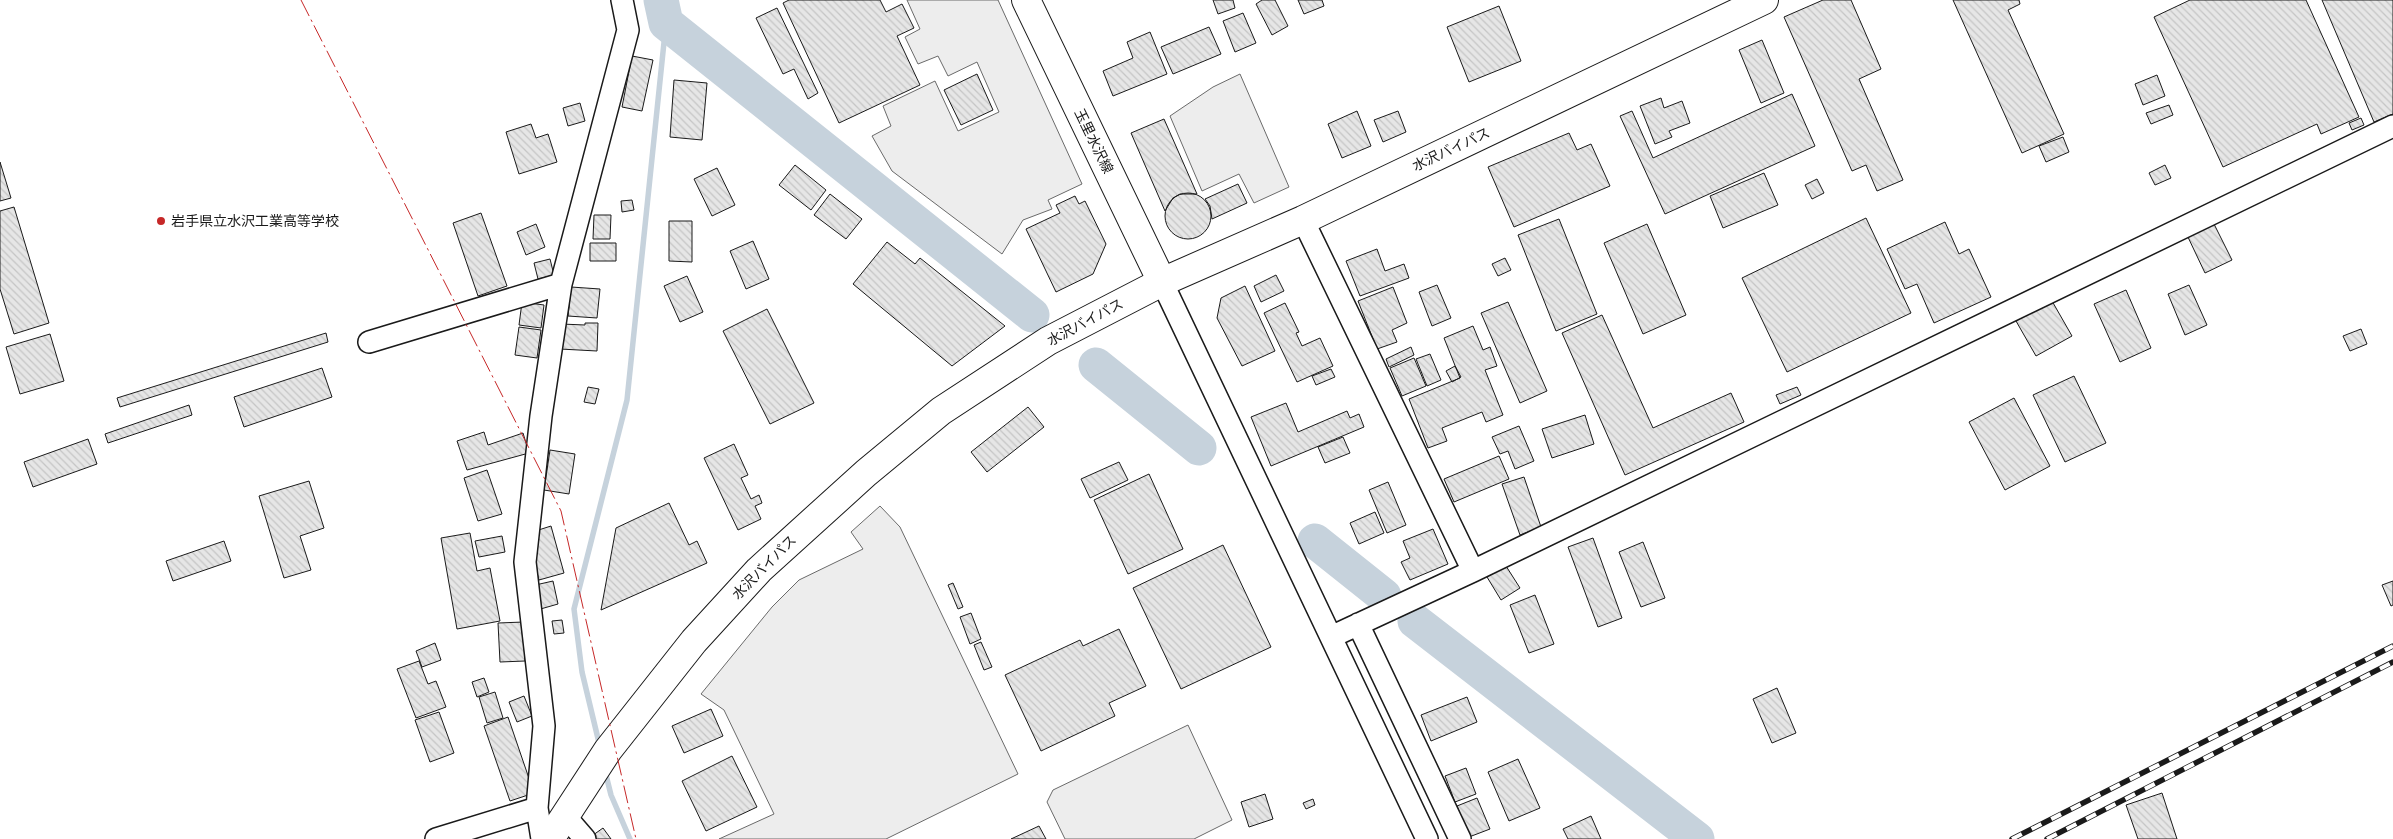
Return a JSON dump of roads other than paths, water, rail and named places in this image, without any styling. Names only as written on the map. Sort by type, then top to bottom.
[{"type":"main road","name":"玉里水沢線","points":[[1026,0],[1162,282]]},
{"type":"main road","name":"水沢バイパス","points":[[550,839],[608,750],[694,641],[759,570],[941,411],[1048,340],[1162,282],[1303,220],[1759,1]]},
{"type":"street","points":[[542,839],[537,808],[544,726],[525,562],[541,416],[561,284],[628,30],[622,0]]},
{"type":"street","points":[[1331,638],[2393,126]]},
{"type":"street","points":[[1303,220],[1473,571]]},
{"type":"street","points":[[1162,282],[1345,671],[1427,839]]},
{"type":"street","points":[[369,342],[561,284]]},
{"type":"street","points":[[1358,624],[1460,839]]},
{"type":"street","points":[[436,839],[537,808]]},
{"type":"street","points":[[566,816],[585,839]]},
{"type":"waterway","points":[[661,0],[666,23],[1032,315]]},
{"type":"waterway","points":[[600,747],[582,672],[574,609],[627,400],[666,23]]},
{"type":"waterway","points":[[1096,365],[1199,448]]},
{"type":"waterway","points":[[1315,541],[1384,596]]},
{"type":"waterway","points":[[1415,621],[1697,839]]},
{"type":"waterway","points":[[605,771],[611,795],[630,839]]},
{"type":"railway","points":[[2012,839],[2393,646]]},
{"type":"railway","points":[[2047,839],[2393,662]]},
{"type":"place","name":"岩手県立水沢工業高等学校","points":[[161,221]]}]
